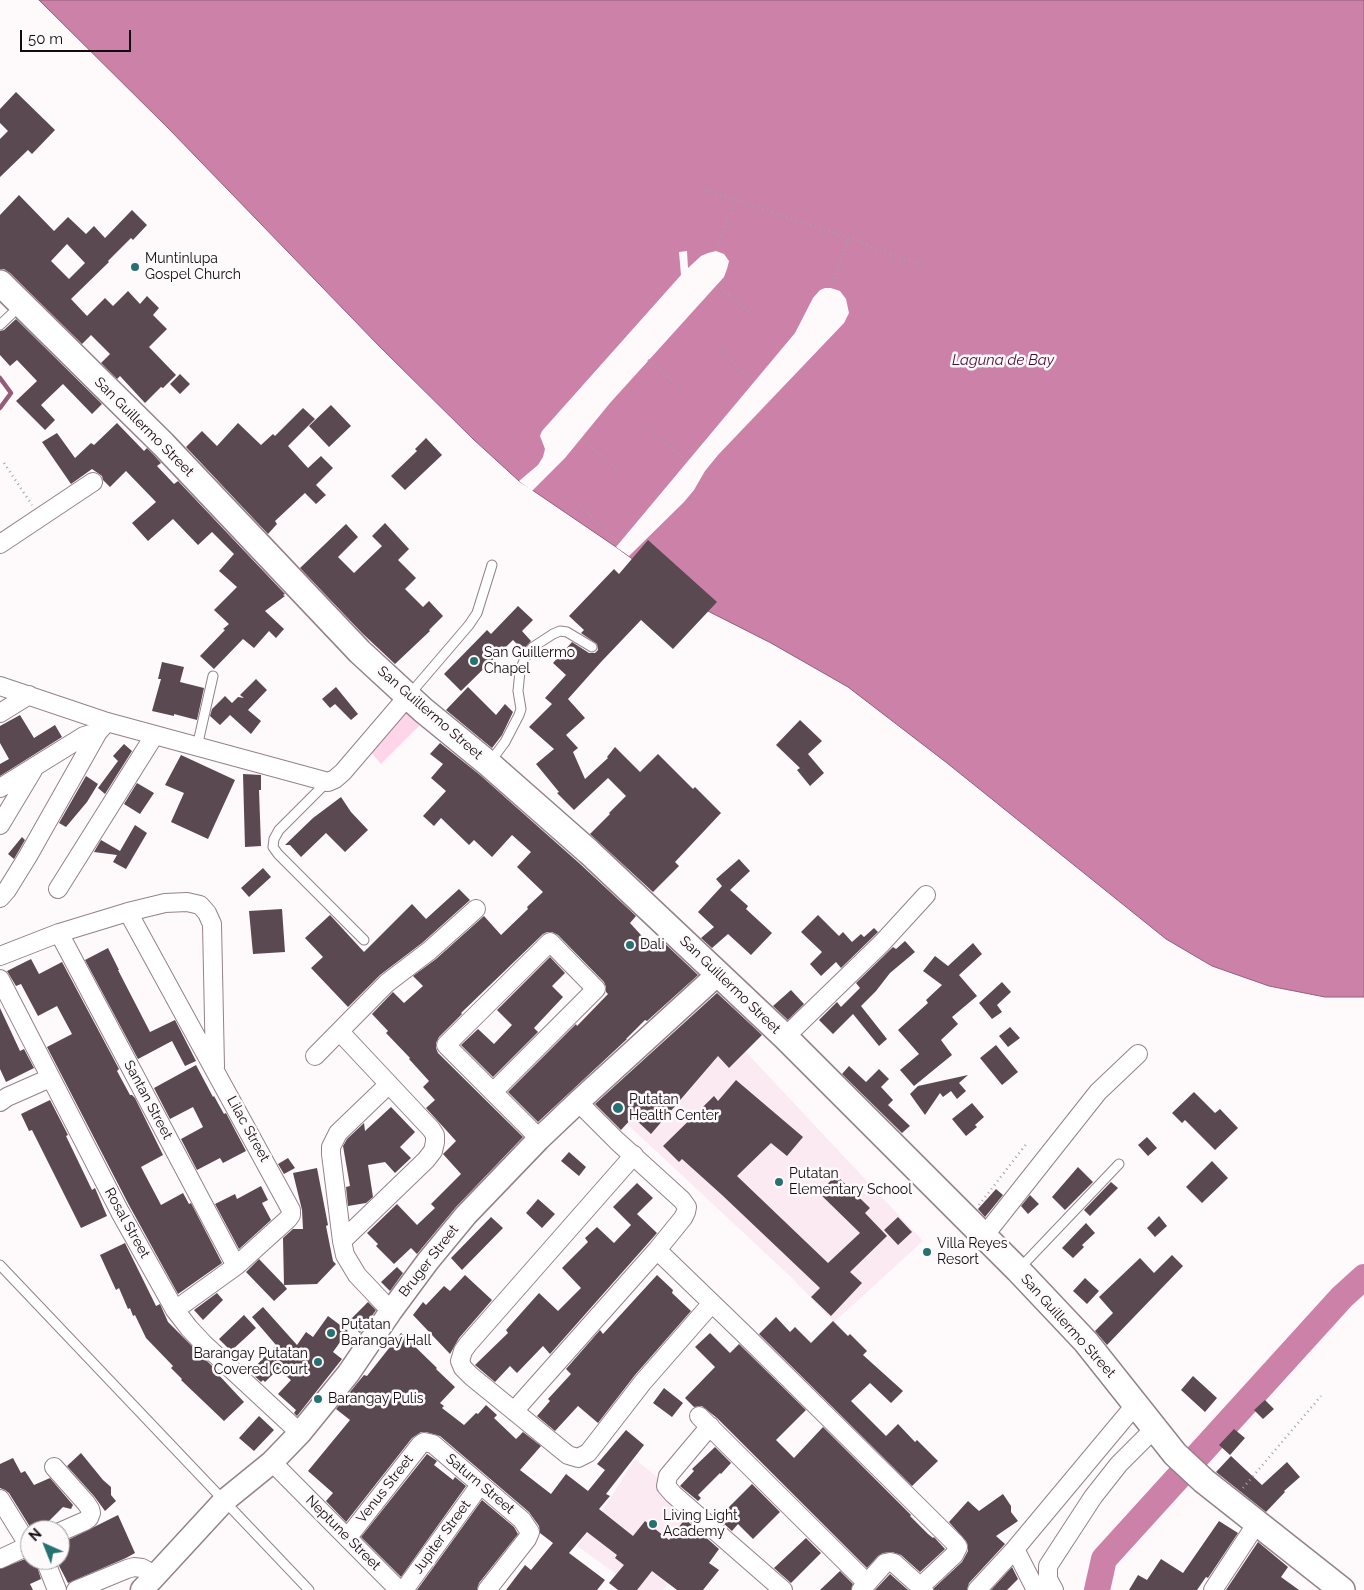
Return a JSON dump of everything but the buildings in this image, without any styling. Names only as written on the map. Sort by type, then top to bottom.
[{"type":"main road","name":"San Guillermo Street","points":[[0,283],[162,444],[360,652],[408,696],[589,852],[784,1037],[1018,1270],[1086,1342],[1175,1454],[1204,1481],[1342,1590]]},
{"type":"street","points":[[0,544],[93,482]]},
{"type":"street","points":[[0,686],[29,695],[102,727],[154,736],[328,782],[343,772],[408,696]]},
{"type":"street","points":[[0,713],[29,695]]},
{"type":"street","points":[[0,788],[84,736],[102,727]]},
{"type":"street","points":[[0,898],[28,856],[102,727]]},
{"type":"street","points":[[58,889],[154,736]]},
{"type":"street","points":[[0,825],[34,768]]},
{"type":"street","points":[[784,1037],[882,943],[926,895]]},
{"type":"street","points":[[0,956],[59,933],[128,912],[165,903],[187,902],[200,905],[212,924],[215,1069]]},
{"type":"street","points":[[315,1056],[387,983],[429,951],[476,909]]},
{"type":"street","name":"Lilac Street","points":[[128,912],[291,1210],[291,1215],[288,1219],[236,1266],[175,1310]]},
{"type":"street","name":"Santan Street","points":[[59,933],[236,1266]]},
{"type":"street","points":[[492,1092],[596,989],[550,942],[446,1045],[492,1092],[539,1139]]},
{"type":"street","name":"Bruger Street","points":[[148,1583],[224,1501],[279,1469],[300,1433],[348,1374],[428,1261],[466,1215],[539,1139],[718,974]]},
{"type":"street","name":"Rosal Street","points":[[0,979],[120,1212],[175,1310],[203,1343],[300,1433]]},
{"type":"street","points":[[340,1032],[431,1129],[436,1142],[433,1151],[426,1160],[342,1241]]},
{"type":"street","points":[[975,1228],[1098,1092],[1138,1054]]},
{"type":"street","points":[[0,1102],[50,1078]]},
{"type":"street","points":[[389,1084],[338,1133],[331,1154],[345,1255],[357,1275],[391,1311]]},
{"type":"street","points":[[514,1411],[657,1250],[684,1218],[687,1207],[682,1200],[578,1102]]},
{"type":"street","points":[[634,1155],[463,1351],[460,1361],[463,1368],[568,1455],[578,1458],[588,1452],[643,1382],[712,1303]]},
{"type":"street","points":[[657,1250],[958,1546],[954,1555],[922,1588],[894,1563],[890,1562],[885,1563],[864,1586],[705,1421],[668,1476],[666,1486],[783,1590]]},
{"type":"street","points":[[977,1590],[1015,1549],[1136,1404]]},
{"type":"street","points":[[1054,1590],[1048,1579],[1048,1566],[1093,1496],[1119,1464],[1155,1428]]},
{"type":"street","name":"Saturn Street","points":[[424,1442],[433,1444],[522,1520],[530,1532],[527,1539],[487,1590]]},
{"type":"street","name":"Venus Street","points":[[348,1537],[415,1450],[424,1442]]},
{"type":"street","points":[[54,1467],[90,1509],[91,1513],[85,1522],[70,1528]]},
{"type":"street","name":"Neptune Street","points":[[279,1469],[399,1590]]},
{"type":"street","name":"Jupiter Street","points":[[404,1590],[480,1484]]},
{"type":"street","points":[[0,1499],[20,1531]]},
{"type":"street","points":[[1213,1590],[1257,1523]]},
{"type":"street","points":[[1015,1549],[1036,1590]]},
{"type":"street","points":[[0,1559],[20,1550]]},
{"type":"street","points":[[76,1590],[134,1567],[142,1568],[148,1583]]},
{"type":"street","points":[[49,1570],[57,1590]]},
{"type":"lane","points":[[0,325],[22,304]]},
{"type":"lane","points":[[408,696],[469,625],[477,613],[492,564]]},
{"type":"lane","points":[[489,764],[504,742],[519,714],[521,708],[518,691],[520,671],[525,658],[534,646],[560,631],[567,632],[592,647]]},
{"type":"lane","points":[[197,748],[213,676]]},
{"type":"lane","points":[[328,782],[279,830],[274,839],[274,847],[278,854],[364,940]]},
{"type":"lane","points":[[1018,1270],[1119,1164]]},
{"type":"lane","points":[[0,1265],[309,1590]]},
{"type":"path","points":[[700,188],[848,238],[923,266]]},
{"type":"path","points":[[716,251],[735,200]]},
{"type":"path","points":[[831,288],[848,238]]},
{"type":"path","points":[[717,285],[752,314]]},
{"type":"path","points":[[720,351],[754,381]]},
{"type":"path","points":[[648,360],[685,391]]},
{"type":"path","points":[[647,427],[686,461]]},
{"type":"path","points":[[582,438],[616,469]]},
{"type":"path","points":[[4,462],[40,518]]},
{"type":"path","points":[[580,506],[620,542]]},
{"type":"path","points":[[975,1228],[1027,1143]]},
{"type":"path","points":[[1236,1505],[1244,1485],[1321,1396]]},
{"type":"shaded area","points":[[408,709],[423,722],[381,764],[369,750]]},
{"type":"shaded area","name":"Putatan Elementary School","points":[[717,1021],[923,1241],[834,1322],[791,1277],[626,1123]]},
{"type":"shaded area","name":"Living Light Academy","points":[[635,1459],[713,1523],[663,1590],[639,1590],[577,1546],[593,1525]]},
{"type":"water","name":"Laguna de Bay","points":[[39,0],[1364,0],[1364,997],[1325,997],[1269,986],[1212,966],[1166,939],[947,763],[848,687],[771,643],[694,604],[616,547],[519,481],[473,439],[380,347],[169,129]]},
{"type":"pier","points":[[687,251],[688,268],[701,256],[708,253],[716,251],[724,254],[729,261],[724,277],[610,403],[565,458],[532,491],[519,481],[538,465],[543,457],[545,449],[540,436],[542,431],[681,275],[679,252]]},
{"type":"pier","points":[[825,288],[840,291],[846,299],[849,313],[844,323],[718,455],[684,502],[629,556],[616,547],[795,333],[813,298],[820,290]]},
{"type":"waterway","points":[[0,378],[11,393],[0,408]]},
{"type":"waterway","points":[[1097,1590],[1104,1559],[1342,1297],[1364,1277]]},
{"type":"place","name":"Muntinlupa Gospel Church","points":[[135,267]]},
{"type":"place","name":"San Guillermo Chapel","points":[[474,661]]},
{"type":"place","name":"Dali","points":[[630,945]]},
{"type":"place","name":"Putatan Health Center","points":[[618,1108]]},
{"type":"place","name":"Putatan Elementary School","points":[[779,1182]]},
{"type":"place","name":"Villa Reyes Resort","points":[[927,1252]]},
{"type":"place","name":"Putatan Barangay Hall","points":[[331,1333]]},
{"type":"place","name":"Barangay Putatan Covered Court","points":[[318,1362]]},
{"type":"place","name":"Barangay Pulis","points":[[318,1399]]},
{"type":"place","name":"Living Light Academy","points":[[653,1524]]}]
